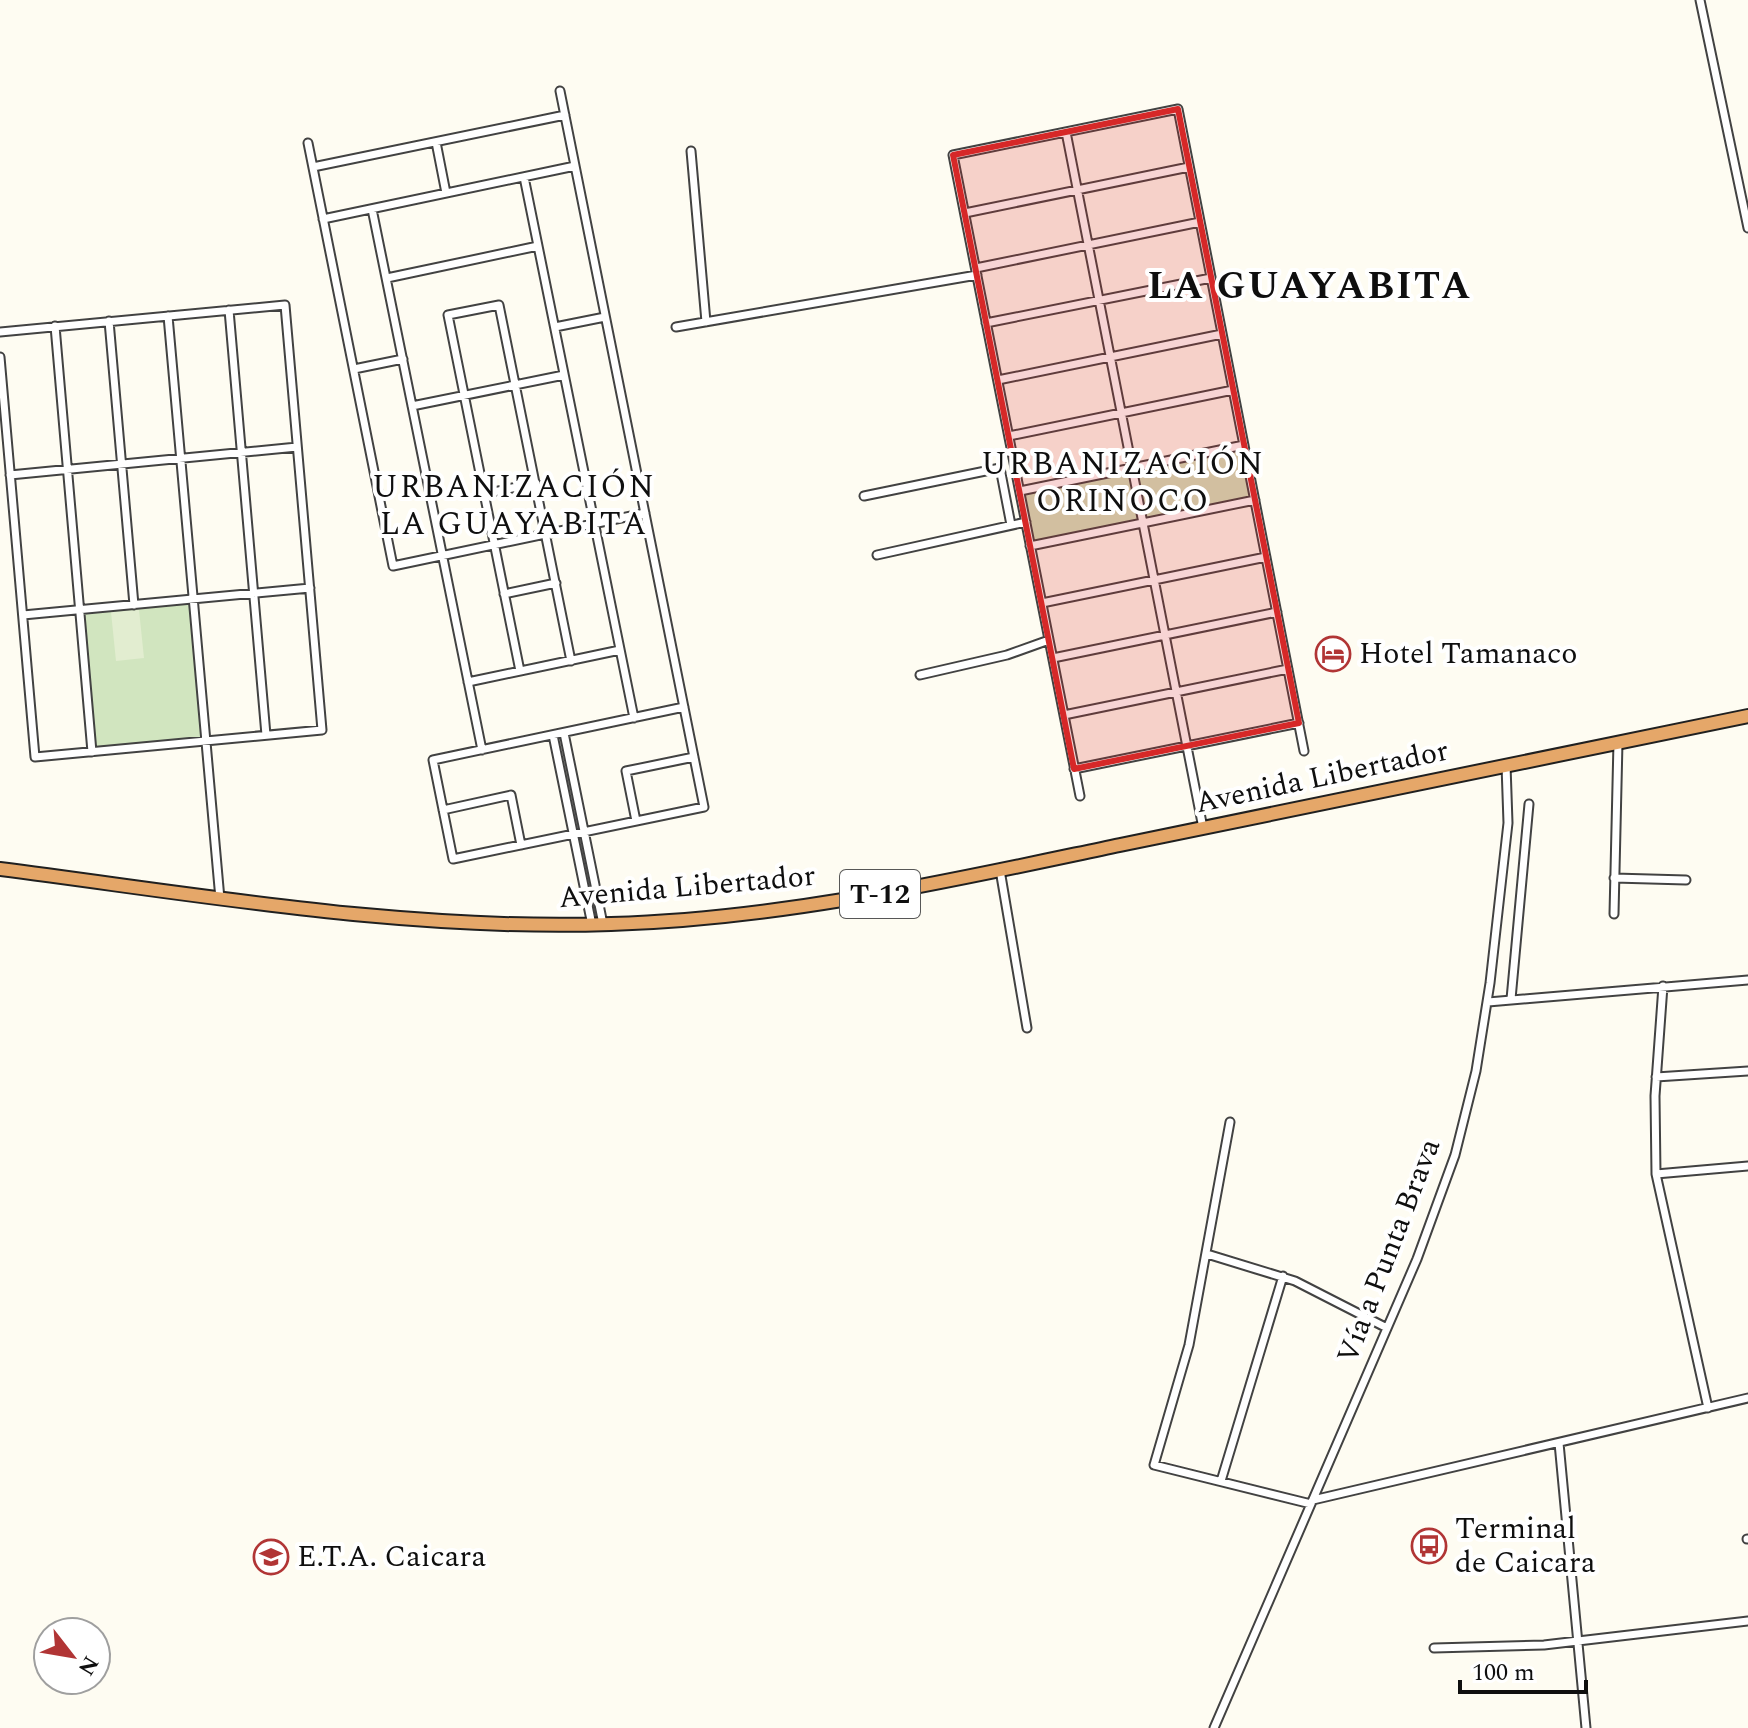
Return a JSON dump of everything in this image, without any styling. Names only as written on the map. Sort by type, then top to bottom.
[{"type":"highway","name":"Avenida Libertador","points":[[0,869],[398,919],[509,925],[597,924],[758,911],[869,896],[1748,716]]},
{"type":"street","points":[[1700,0],[1744,193],[1748,228]]},
{"type":"street","points":[[560,91],[605,317],[645,513],[684,707],[704,807],[453,859],[433,760],[684,707]]},
{"type":"street","points":[[1080,796],[953,155],[1178,109],[1304,751]]},
{"type":"street","points":[[313,167],[565,115]]},
{"type":"street","points":[[1066,132],[1203,828]]},
{"type":"street","points":[[436,142],[446,193]]},
{"type":"street","points":[[308,143],[393,566],[645,513]]},
{"type":"street","points":[[691,151],[706,322]]},
{"type":"street","points":[[323,219],[575,166]]},
{"type":"street","points":[[965,213],[1189,167]]},
{"type":"street","points":[[524,177],[634,718]]},
{"type":"street","points":[[372,209],[482,750]]},
{"type":"street","points":[[676,327],[976,271],[1200,222]]},
{"type":"street","points":[[387,278],[538,246]]},
{"type":"street","points":[[986,323],[1211,278]]},
{"type":"street","points":[[0,332],[285,305],[322,730],[35,757],[0,357]]},
{"type":"street","points":[[520,671],[448,315],[499,305],[571,661]]},
{"type":"street","points":[[229,310],[266,735]]},
{"type":"street","points":[[168,316],[220,899]]},
{"type":"street","points":[[555,327],[605,317]]},
{"type":"street","points":[[109,321],[134,605]]},
{"type":"street","points":[[55,326],[92,752]]},
{"type":"street","points":[[998,380],[1222,334]]},
{"type":"street","points":[[354,369],[403,359]]},
{"type":"street","points":[[412,406],[564,375]]},
{"type":"street","points":[[1009,436],[1233,390]]},
{"type":"street","points":[[1020,491],[1244,445]]},
{"type":"street","points":[[10,475],[297,447]]},
{"type":"street","points":[[864,496],[1000,468],[1011,525]]},
{"type":"street","points":[[484,494],[536,483]]},
{"type":"street","points":[[1030,546],[1255,500]]},
{"type":"street","points":[[877,555],[1026,522]]},
{"type":"street","points":[[1042,603],[1266,557]]},
{"type":"street","points":[[504,594],[556,583]]},
{"type":"street","points":[[23,615],[310,588]]},
{"type":"street","points":[[1053,658],[1277,612]]},
{"type":"street","points":[[920,675],[1007,655],[1049,640]]},
{"type":"street","points":[[468,682],[620,650]]},
{"type":"street","points":[[1064,715],[1288,669]]},
{"type":"street","points":[[1074,769],[1299,723]]},
{"type":"street","points":[[564,733],[584,832],[597,924]]},
{"type":"street","points":[[553,735],[573,834],[597,924]]},
{"type":"street","points":[[1614,914],[1618,742]]},
{"type":"street","points":[[636,821],[626,771],[694,757]]},
{"type":"street","name":"Vía a Punta Brava","points":[[1214,1728],[1387,1328],[1455,1155],[1471,1098],[1488,1002],[1508,823],[1506,765]]},
{"type":"street","points":[[443,810],[511,795],[521,845]]},
{"type":"street","points":[[1511,999],[1529,804]]},
{"type":"street","points":[[1000,870],[1027,1028]]},
{"type":"street","points":[[1614,878],[1686,880]]},
{"type":"street","points":[[1488,1002],[1748,980]]},
{"type":"street","points":[[1663,986],[1656,1077],[1656,1174],[1708,1408]]},
{"type":"street","points":[[1656,1077],[1748,1071]]},
{"type":"street","points":[[1230,1122],[1181,1377],[1154,1465],[1312,1502],[1748,1398]]},
{"type":"street","points":[[1656,1174],[1748,1166]]},
{"type":"street","points":[[1207,1254],[1283,1276],[1387,1328]]},
{"type":"street","points":[[1221,1481],[1283,1276]]},
{"type":"street","points":[[1559,1443],[1586,1728]]},
{"type":"street","points":[[1434,1648],[1578,1641],[1748,1621]]},
{"type":"highlighted area","points":[[1178,109],[1299,723],[1074,769],[953,155]]},
{"type":"green space","points":[[1241,450],[1250,497],[1146,518],[1137,471]]},
{"type":"green space","points":[[1128,473],[1138,520],[1034,541],[1025,494]]},
{"type":"green space","points":[[190,603],[201,738],[95,748],[83,613]]},
{"type":"green space","points":[[139,610],[144,658],[116,661],[111,612]]},
{"type":"place","name":"Hotel Tamanaco","points":[[1333,654]]},
{"type":"place","name":"Terminal de Caicara","points":[[1429,1546]]},
{"type":"place","name":"E.T.A. Caicara","points":[[271,1557]]},
{"type":"district","name":"LA GUAYABITA","points":[[1310,287]]},
{"type":"district","name":"URBANIZACIÓN ORINOCO","points":[[1123,482]]},
{"type":"district","name":"URBANIZACIÓN LA GUAYABITA","points":[[514,506]]}]
